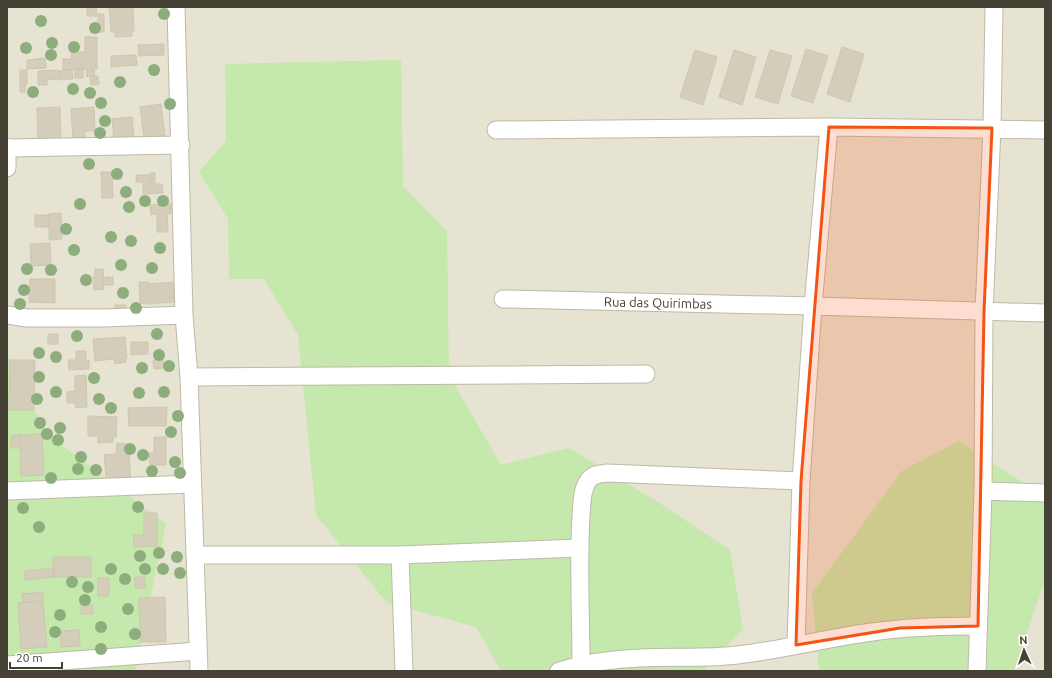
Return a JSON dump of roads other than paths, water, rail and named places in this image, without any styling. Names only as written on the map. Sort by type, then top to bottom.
[{"type":"street","points":[[176,7],[184,315],[188,377],[199,671]]},
{"type":"street","points":[[977,671],[983,491],[984,312],[992,128],[994,7]]},
{"type":"street","points":[[796,645],[801,481],[813,306],[829,127]]},
{"type":"street","points":[[496,130],[829,127],[992,128],[1045,130]]},
{"type":"street","points":[[7,168],[7,148],[180,145]]},
{"type":"street","name":"Rua das Quirimbas","points":[[503,299],[813,306],[1045,314]]},
{"type":"street","points":[[7,315],[27,318],[104,318],[184,315]]},
{"type":"street","points":[[188,377],[646,374]]},
{"type":"street","points":[[582,665],[580,548],[584,487],[588,480],[596,474],[607,473],[801,481]]},
{"type":"street","points":[[7,491],[192,484]]},
{"type":"street","points":[[983,491],[1045,493]]},
{"type":"street","points":[[195,555],[400,555],[580,548]]},
{"type":"street","points":[[400,555],[404,671]]},
{"type":"street","points":[[559,671],[615,659],[738,655],[900,628],[978,626]]},
{"type":"street","points":[[7,665],[198,651]]}]
